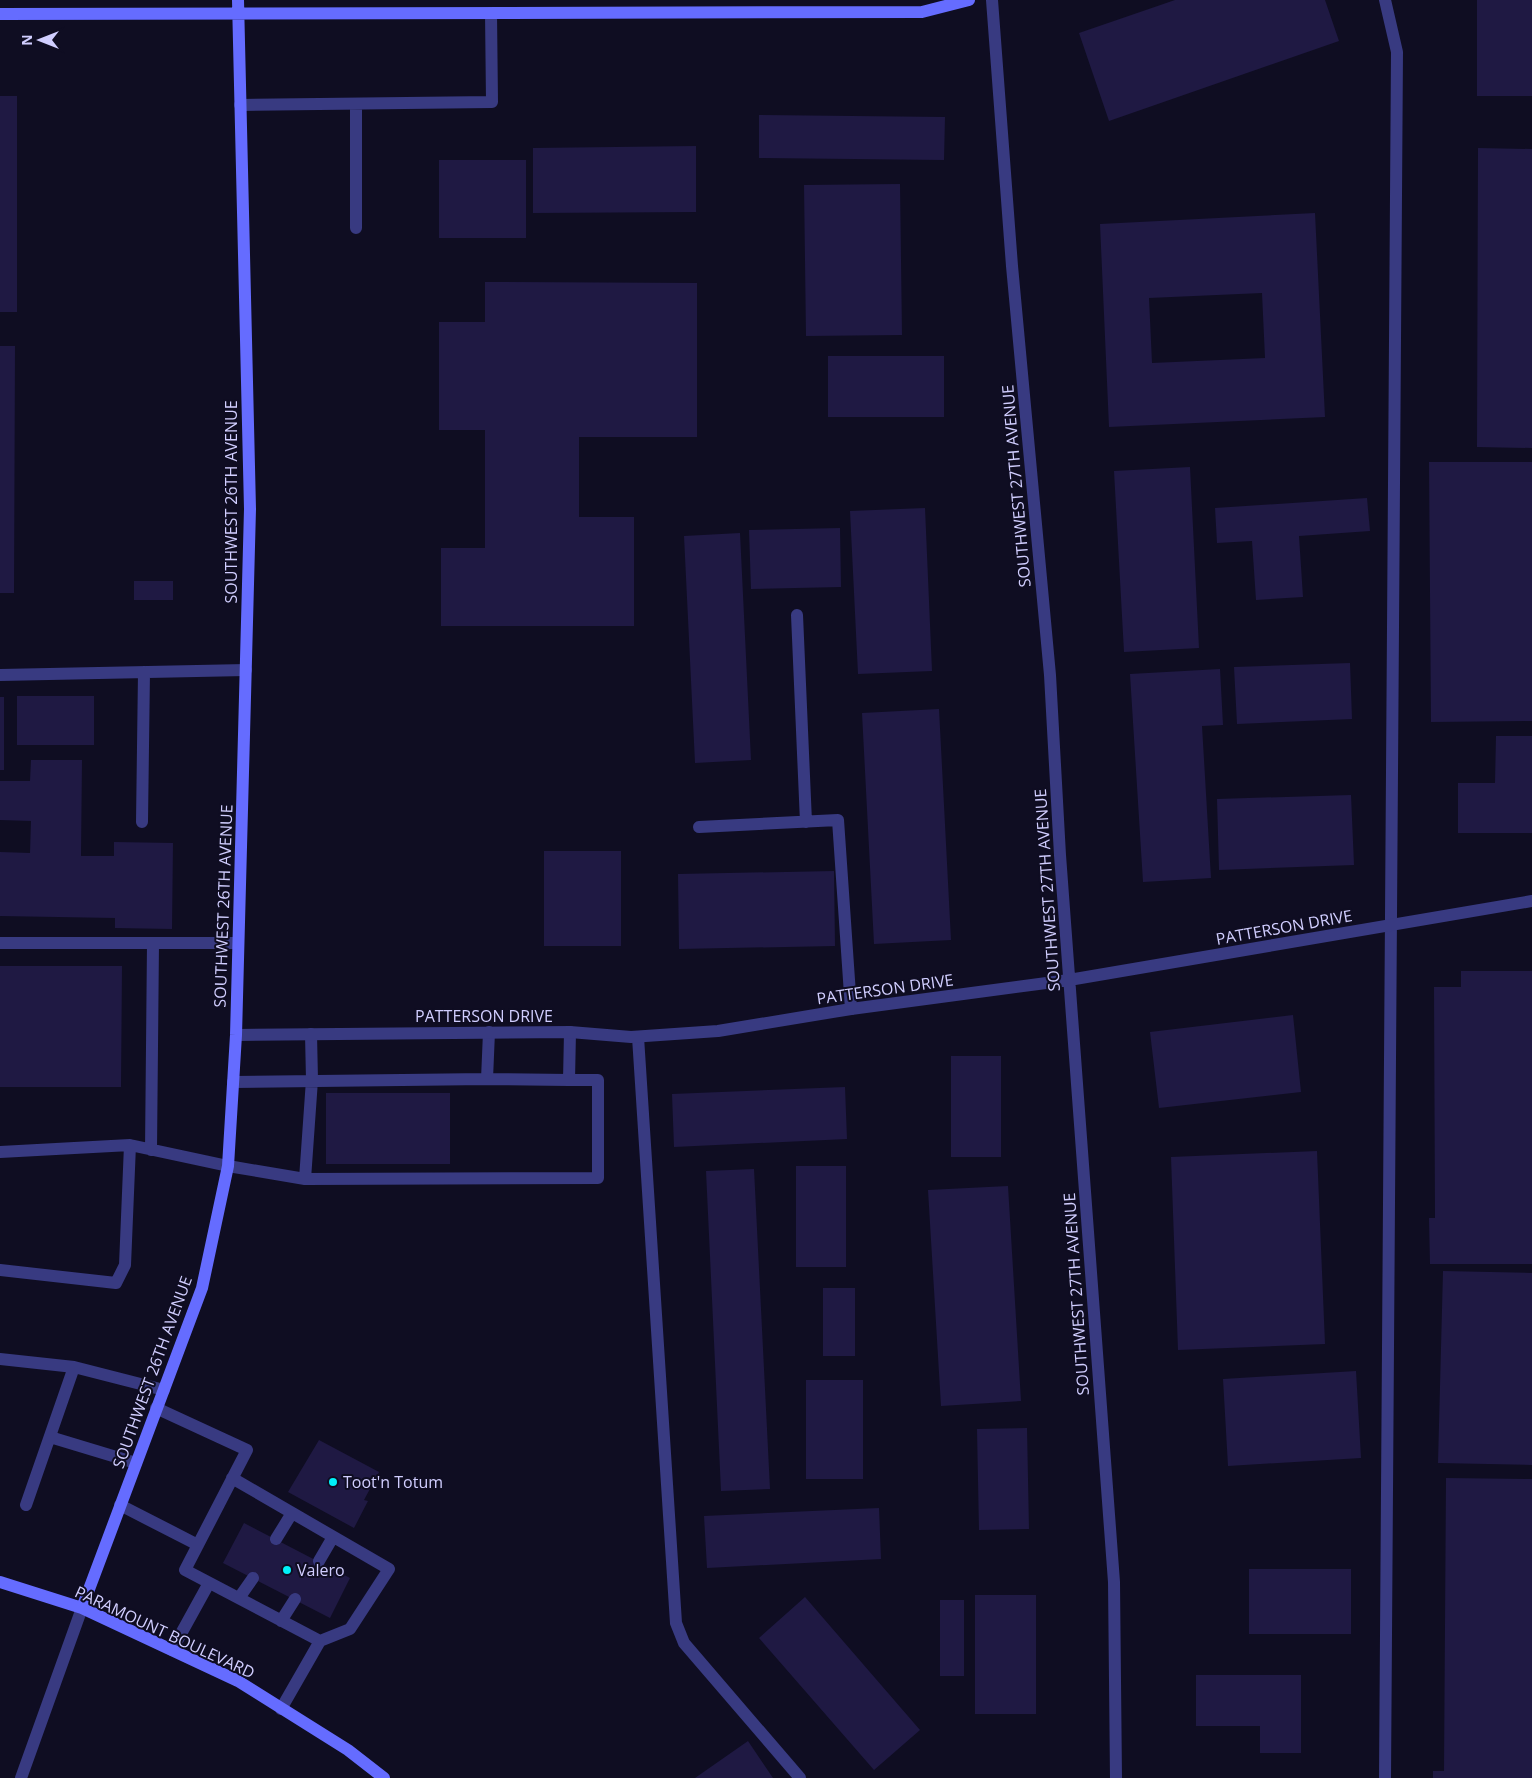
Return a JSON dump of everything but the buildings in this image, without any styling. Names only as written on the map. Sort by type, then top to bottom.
[{"type":"main road","name":"SOUTHWEST 26TH AVENUE","points":[[82,1608],[202,1288],[228,1166],[236,1035],[250,509],[238,0]]},
{"type":"main road","points":[[0,14],[238,15],[922,12],[969,0]]},
{"type":"main road","name":"PARAMOUNT BOULEVARD","points":[[0,1582],[82,1608],[238,1681],[348,1750],[384,1778]]},
{"type":"street","name":"SOUTHWEST 27TH AVENUE","points":[[992,0],[1012,266],[1050,676],[1060,855],[1114,1582],[1116,1778]]},
{"type":"street","points":[[1386,0],[1396,52],[1386,1778]]},
{"type":"street","points":[[240,105],[492,102],[491,14]]},
{"type":"street","points":[[356,104],[356,228]]},
{"type":"street","points":[[797,615],[806,822]]},
{"type":"street","points":[[0,675],[246,670]]},
{"type":"street","points":[[142,822],[144,672]]},
{"type":"street","points":[[699,827],[838,820],[851,1010]]},
{"type":"street","name":"PATTERSON DRIVE","points":[[236,1035],[570,1032],[638,1037],[718,1031],[851,1010],[1070,980],[1532,901]]},
{"type":"street","points":[[0,943],[238,943]]},
{"type":"street","points":[[151,1150],[152,943]]},
{"type":"street","points":[[487,1078],[489,1032]]},
{"type":"street","points":[[569,1080],[570,1032]]},
{"type":"street","points":[[305,1179],[312,1080],[311,1034]]},
{"type":"street","points":[[638,1037],[676,1623],[684,1643],[800,1778]]},
{"type":"street","points":[[0,1152],[130,1145],[228,1166],[305,1179],[598,1178],[598,1080],[487,1078],[233,1082]]},
{"type":"street","points":[[0,1270],[116,1283],[125,1265],[130,1145]]},
{"type":"street","points":[[0,1358],[74,1367],[164,1390]]},
{"type":"street","points":[[26,1505],[74,1367]]},
{"type":"street","points":[[156,1408],[246,1450],[185,1570],[320,1641]]},
{"type":"street","points":[[50,1437],[136,1463]]},
{"type":"street","points":[[232,1478],[389,1569],[350,1629],[320,1641],[281,1708]]},
{"type":"street","points":[[120,1505],[198,1545]]},
{"type":"street","points":[[276,1539],[292,1513]]},
{"type":"street","points":[[318,1561],[333,1537]]},
{"type":"street","points":[[239,1598],[253,1578]]},
{"type":"street","points":[[172,1650],[209,1583]]},
{"type":"street","points":[[281,1620],[295,1599]]},
{"type":"street","name":"SOUTHWEST 26TH AVENUE","points":[[21,1778],[82,1608]]},
{"type":"place","name":"Toot'n Totum","points":[[333,1482]]},
{"type":"place","name":"Valero","points":[[287,1570]]}]
